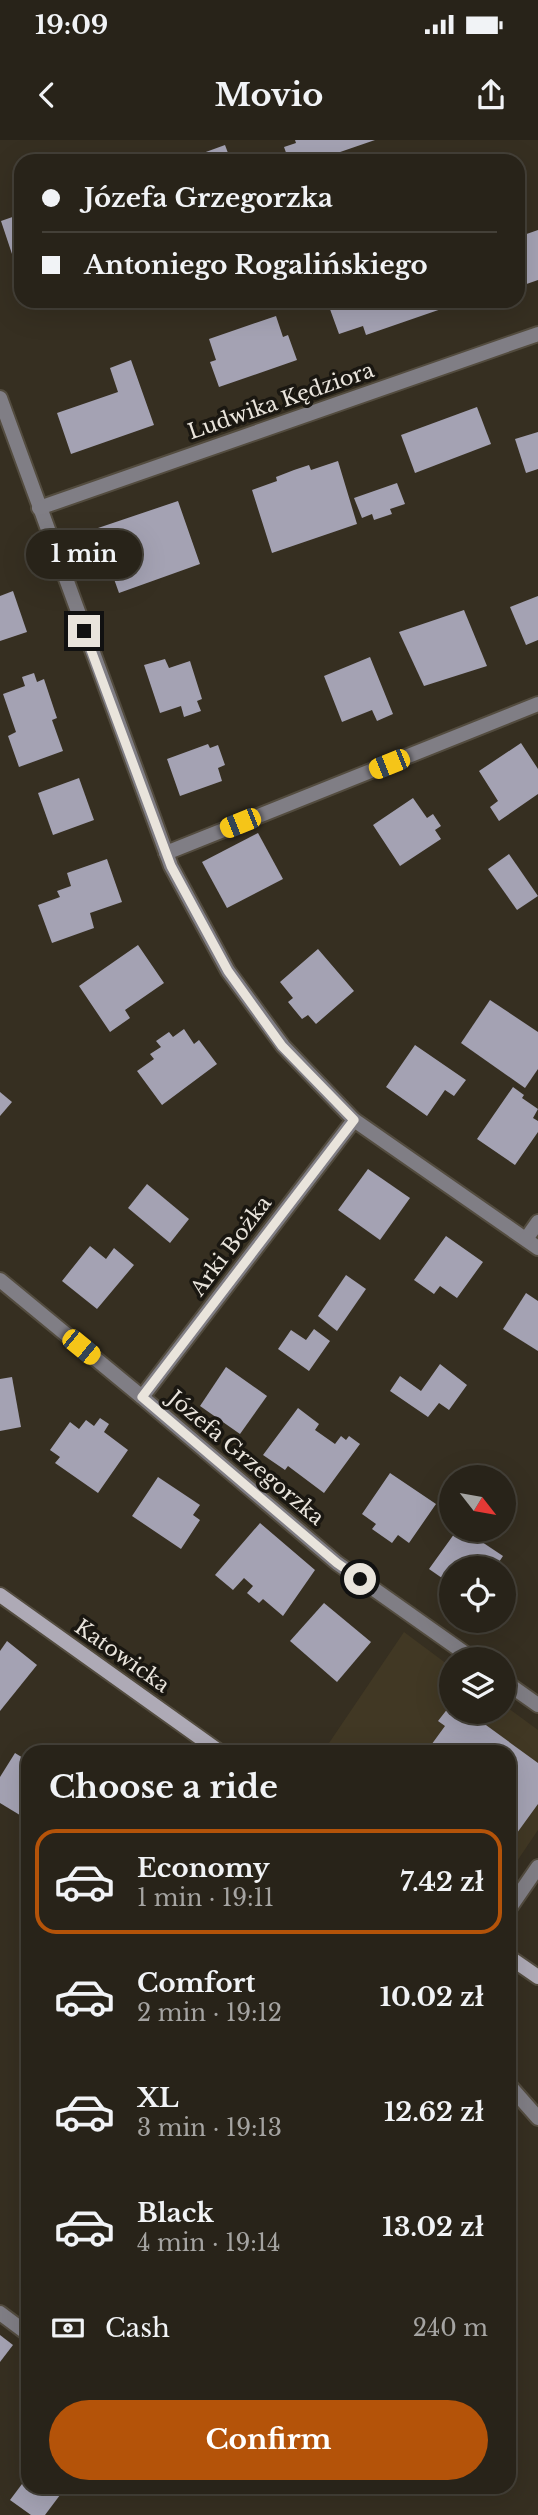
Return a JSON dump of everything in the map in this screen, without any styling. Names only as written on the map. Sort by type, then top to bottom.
[{"type":"street","name":"Ludwika Kędziora","points":[[39,509],[538,334]]},
{"type":"street","points":[[0,398],[171,866],[228,971],[282,1046],[354,1120],[532,1244],[538,1222]]},
{"type":"street","points":[[166,853],[538,704]]},
{"type":"street","name":"Arki Bożka","points":[[142,1397],[354,1120]]},
{"type":"street","name":"Józefa Grzegorzka","points":[[0,1280],[337,1563],[456,1647]]},
{"type":"street","name":"Katowicka","points":[[0,1595],[210,1745]]},
{"type":"street","points":[[516,1689],[538,1705]]},
{"type":"street","points":[[516,1899],[538,1867]]},
{"type":"street","points":[[516,1962],[538,1977]]},
{"type":"street","points":[[516,2093],[538,2118]]},
{"type":"street","points":[[0,2313],[21,2329]]},
{"type":"shaded area","points":[[404,1632],[439,1658],[439,1724],[516,1724],[516,1714],[538,1730],[538,1830],[516,1863],[516,1745],[328,1745]]},
{"type":"building","points":[[295,140],[375,140],[334,154],[286,154],[284,147],[296,143]]},
{"type":"building","points":[[225,145],[228,154],[200,154]]},
{"type":"building","points":[[14,216],[14,260],[1,221]]},
{"type":"building","points":[[538,230],[538,280],[525,285],[525,235]]},
{"type":"building","points":[[330,308],[444,308],[366,335],[363,326],[339,334]]},
{"type":"building","points":[[276,316],[283,337],[288,335],[297,360],[219,387],[210,362],[216,360],[209,339]]},
{"type":"building","points":[[131,360],[154,425],[71,454],[57,413],[118,392],[110,368]]},
{"type":"building","points":[[477,407],[491,444],[415,473],[401,435]]},
{"type":"building","points":[[538,432],[538,469],[526,473],[515,439]]},
{"type":"building","points":[[338,461],[357,524],[272,553],[252,490],[277,481],[276,477],[294,470],[309,465],[311,470]]},
{"type":"building","points":[[397,483],[405,504],[390,509],[392,514],[374,520],[372,514],[362,518],[354,498]]},
{"type":"building","points":[[178,501],[200,564],[119,593],[114,579],[108,581],[104,569],[112,566],[98,528]]},
{"type":"building","points":[[13,591],[27,632],[0,641],[0,596]]},
{"type":"building","points":[[538,596],[538,640],[526,645],[510,607]]},
{"type":"building","points":[[464,610],[487,666],[424,686],[399,632]]},
{"type":"building","points":[[370,657],[393,714],[377,721],[372,710],[342,722],[324,676]]},
{"type":"building","points":[[165,659],[169,668],[190,661],[202,699],[197,701],[201,711],[184,717],[181,706],[160,713],[144,665]]},
{"type":"building","points":[[34,673],[37,682],[44,679],[57,718],[52,720],[63,751],[19,767],[8,736],[16,732],[3,694],[25,686],[22,677]]},
{"type":"building","points":[[521,743],[538,769],[538,794],[499,821],[490,807],[498,801],[479,771]]},
{"type":"building","points":[[208,744],[210,748],[218,745],[225,765],[218,768],[222,781],[180,796],[167,759]]},
{"type":"building","points":[[79,778],[94,820],[53,835],[38,793]]},
{"type":"building","points":[[413,798],[427,818],[433,814],[441,826],[435,830],[441,839],[400,866],[373,825]]},
{"type":"building","points":[[258,833],[283,879],[227,908],[202,862]]},
{"type":"building","points":[[509,854],[538,896],[517,910],[488,869]]},
{"type":"building","points":[[107,859],[122,902],[90,913],[94,928],[52,943],[38,905],[60,897],[57,891],[71,886],[67,873]]},
{"type":"building","points":[[138,945],[164,983],[125,1010],[130,1018],[110,1032],[79,986]]},
{"type":"building","points":[[318,949],[354,991],[316,1024],[308,1015],[302,1019],[288,1002],[293,998],[280,982]]},
{"type":"building","points":[[490,1000],[538,1032],[538,1069],[525,1088],[461,1043]]},
{"type":"building","points":[[184,1029],[194,1044],[199,1040],[217,1064],[162,1105],[137,1071],[154,1059],[150,1054],[161,1047],[156,1041],[169,1032],[173,1037]]},
{"type":"building","points":[[415,1045],[466,1080],[454,1096],[445,1090],[427,1116],[386,1087]]},
{"type":"building","points":[[513,1087],[524,1095],[522,1098],[538,1109],[533,1118],[538,1121],[538,1132],[515,1165],[477,1139]]},
{"type":"building","points":[[0,1092],[12,1102],[0,1116]]},
{"type":"building","points":[[368,1169],[410,1198],[380,1240],[338,1210]]},
{"type":"building","points":[[147,1184],[189,1219],[170,1243],[128,1208]]},
{"type":"building","points":[[446,1236],[483,1262],[457,1298],[440,1286],[434,1294],[414,1280]]},
{"type":"building","points":[[90,1246],[106,1259],[114,1248],[134,1265],[97,1309],[62,1281]]},
{"type":"building","points":[[346,1275],[366,1289],[337,1331],[318,1316]]},
{"type":"building","points":[[526,1293],[538,1301],[538,1351],[503,1329]]},
{"type":"building","points":[[314,1329],[330,1341],[309,1371],[278,1349],[291,1330],[306,1340]]},
{"type":"building","points":[[440,1364],[467,1385],[449,1410],[439,1403],[428,1417],[390,1391],[400,1376],[421,1391]]},
{"type":"building","points":[[226,1367],[267,1396],[240,1434],[200,1406]]},
{"type":"building","points":[[12,1377],[21,1427],[0,1431],[0,1379]]},
{"type":"building","points":[[298,1408],[319,1424],[315,1430],[335,1444],[341,1436],[346,1440],[349,1436],[360,1444],[324,1493],[288,1466],[285,1470],[263,1455]]},
{"type":"building","points":[[100,1418],[109,1424],[104,1432],[128,1450],[98,1493],[55,1463],[60,1457],[50,1450],[70,1422],[79,1429],[86,1420],[94,1426]]},
{"type":"building","points":[[390,1473],[436,1504],[409,1543],[398,1535],[392,1543],[372,1529],[376,1524],[362,1514]]},
{"type":"building","points":[[158,1477],[200,1505],[193,1515],[200,1520],[181,1549],[132,1516]]},
{"type":"building","points":[[260,1523],[315,1570],[283,1616],[263,1599],[259,1603],[247,1593],[253,1586],[244,1578],[233,1590],[215,1575]]},
{"type":"building","points":[[448,1542],[482,1542],[503,1556],[439,1556],[439,1576],[429,1569]]},
{"type":"building","points":[[324,1603],[371,1642],[337,1682],[290,1641]]},
{"type":"building","points":[[7,1641],[37,1665],[0,1711],[0,1651]]},
{"type":"building","points":[[442,1724],[484,1724],[513,1745],[431,1745],[445,1726]]},
{"type":"building","points":[[516,1747],[538,1763],[538,1804],[516,1834]]},
{"type":"building","points":[[15,1753],[21,1757],[21,1816],[0,1803],[0,1777]]},
{"type":"building","points":[[0,2335],[13,2345],[0,2362]]},
{"type":"building","points":[[21,2485],[21,2494],[61,2494],[45,2515],[31,2515],[10,2500]]},
{"type":"route","points":[[84,631],[171,866],[228,971],[282,1046],[354,1120],[142,1397],[337,1563],[360,1579]]}]
